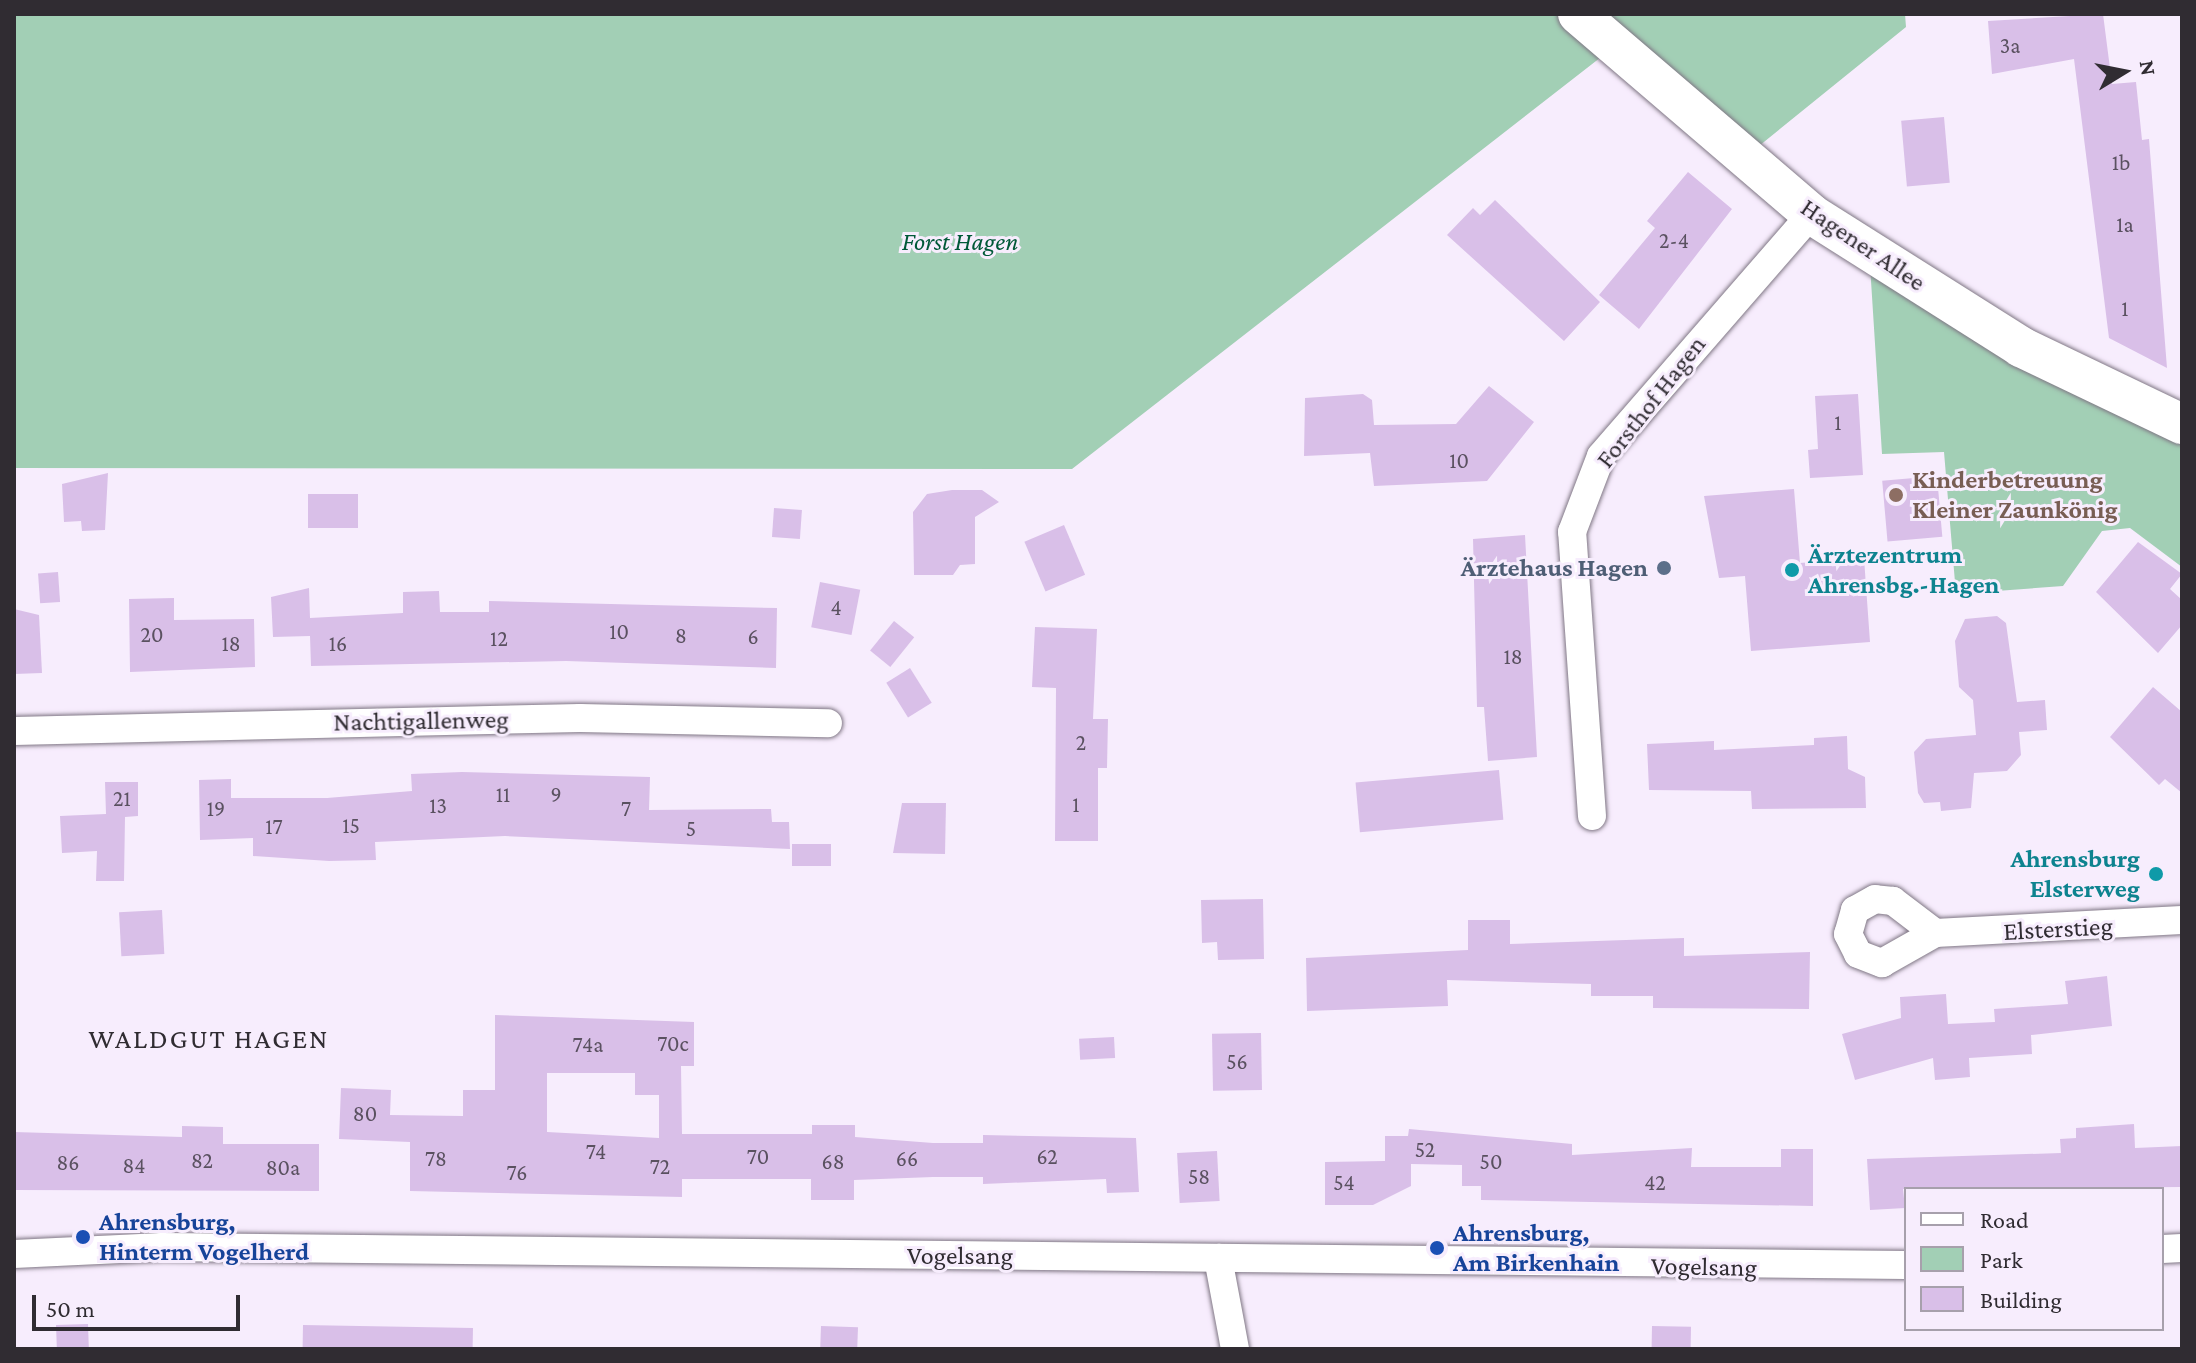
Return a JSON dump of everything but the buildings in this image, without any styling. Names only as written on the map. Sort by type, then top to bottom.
[{"type":"street","name":"Hagener Allee","points":[[1578,14],[1811,214],[2021,347],[2182,424]]},
{"type":"street","name":"Forsthof Hagen","points":[[1592,816],[1572,532],[1601,456],[1811,214]]},
{"type":"street","name":"Nachtigallenweg","points":[[14,731],[580,718],[828,723]]},
{"type":"street","name":"Elsterstieg","points":[[1935,933],[2182,920]]},
{"type":"street","name":"Vogelsang","points":[[14,1254],[162,1247],[1904,1265]]},
{"type":"street","points":[[1218,1258],[1235,1349]]},
{"type":"green space","name":"Forst Hagen","points":[[14,14],[1905,14],[1906,27],[1754,150],[1623,40],[1072,469],[14,468]]},
{"type":"green space","points":[[1870,265],[2182,439],[2182,567],[2130,528],[2102,531],[2063,586],[1956,594],[1944,452],[1882,454]]},
{"type":"place","name":"Kinderbetreuung Kleiner Zaunkönig","points":[[1896,495]]},
{"type":"place","name":"Ärztehaus Hagen","points":[[1664,568]]},
{"type":"place","name":"Ärztezentrum Ahrensbg.-Hagen","points":[[1792,570]]},
{"type":"place","name":"Ahrensburg Elsterweg","points":[[2156,874]]},
{"type":"place","name":"Ahrensburg, Hinterm Vogelherd","points":[[83,1237]]},
{"type":"place","name":"Ahrensburg, Am Birkenhain","points":[[1437,1248]]},
{"type":"district","name":"WALDGUT HAGEN","points":[[209,1039]]}]
